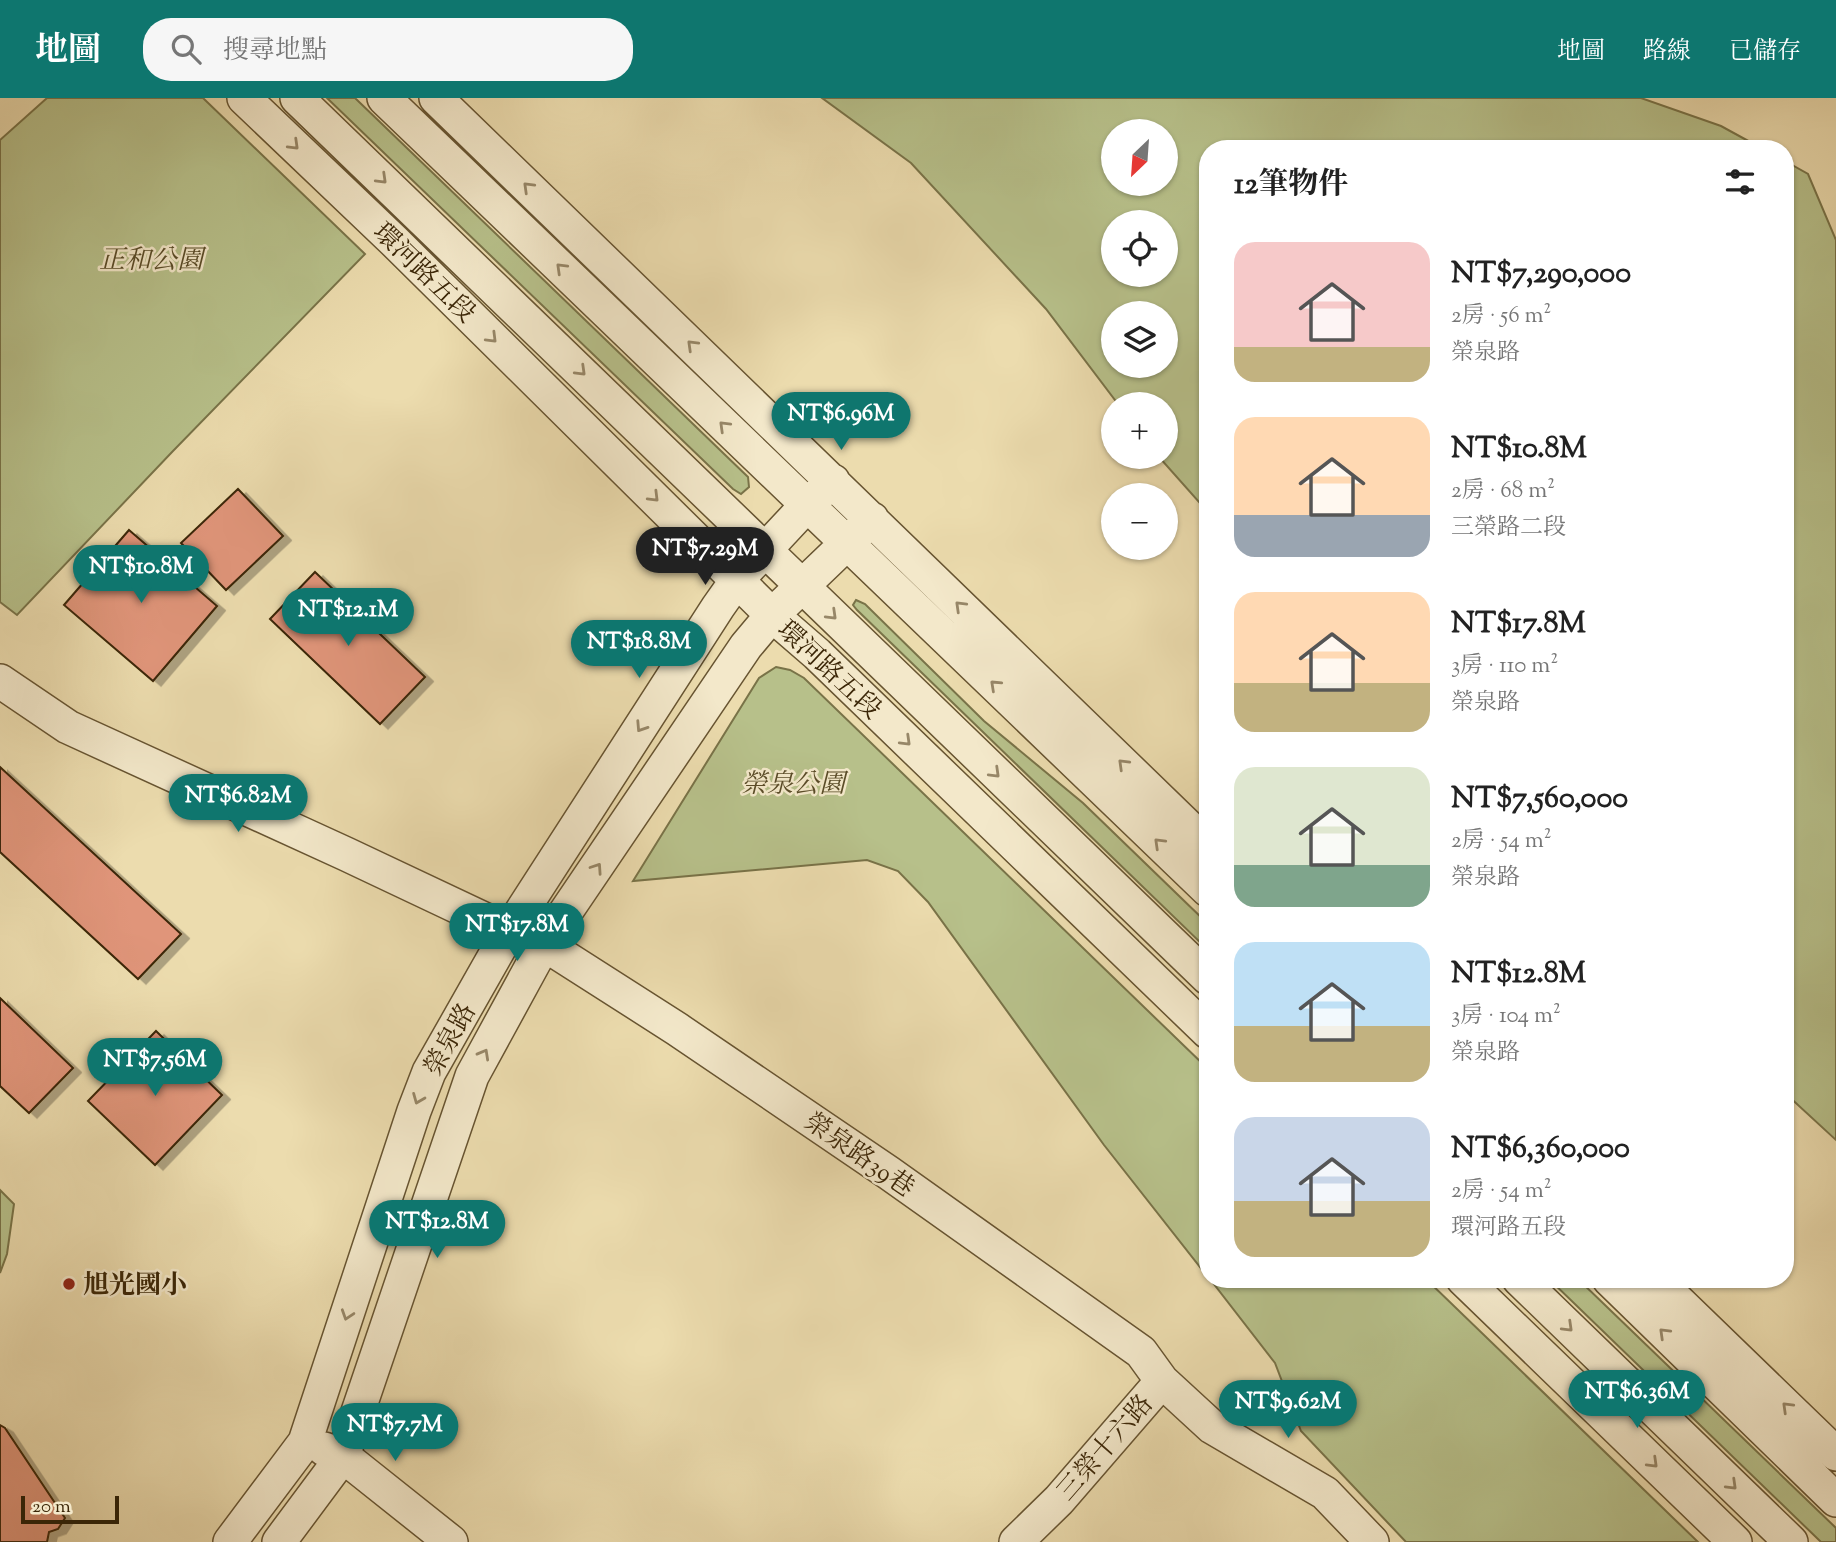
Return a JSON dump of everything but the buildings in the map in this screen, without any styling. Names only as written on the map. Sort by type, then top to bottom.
[{"type":"street","name":"環河路五段","points":[[244,98],[394,241],[772,615],[817,654],[1199,1023]]},
{"type":"street","name":"環河路五段","points":[[297,98],[1199,969]]},
{"type":"street","points":[[384,98],[1199,881]]},
{"type":"street","points":[[436,98],[1199,837]]},
{"type":"street","name":"榮泉路","points":[[230,1542],[305,1442],[429,1072],[509,932],[737,580],[833,481]]},
{"type":"street","name":"榮泉路","points":[[279,1542],[343,1456],[472,1076],[544,944],[746,646],[772,615],[872,519]]},
{"type":"street","name":"榮泉路39巷","points":[[0,681],[68,727],[509,932],[544,944],[677,1029],[889,1173],[1141,1352],[1162,1381],[1212,1427],[1325,1493],[1372,1542]]},
{"type":"street","points":[[1472,1288],[1735,1542]]},
{"type":"street","points":[[1528,1288],[1791,1542]]},
{"type":"street","points":[[1618,1288],[1836,1500]]},
{"type":"street","points":[[1664,1288],[1836,1454]]},
{"type":"street","name":"三榮十六路","points":[[1016,1542],[1059,1500],[1162,1381]]},
{"type":"street","points":[[305,1442],[343,1456],[451,1542]]},
{"type":"green space","name":"正和公園","points":[[47,98],[203,98],[365,254],[17,615],[0,602],[0,140]]},
{"type":"green space","points":[[327,98],[355,98],[748,477],[749,487],[741,494],[733,489]]},
{"type":"green space","points":[[822,98],[1641,98],[1721,126],[1747,140],[1199,140],[1199,502],[1170,469],[1178,469],[1178,392],[1109,392],[1046,309],[911,163]]},
{"type":"green space","points":[[1794,166],[1808,174],[1836,240],[1836,1140],[1794,1101]]},
{"type":"green space","points":[[856,600],[865,604],[984,721],[1083,803],[1199,915],[1199,941],[857,610],[853,605]]},
{"type":"green space","name":"榮泉公園","points":[[776,667],[790,670],[804,678],[1199,1060],[1199,1266],[1104,1145],[928,902],[898,871],[867,860],[633,881],[759,678]]},
{"type":"green space","points":[[0,1190],[14,1204],[7,1254],[0,1273]]},
{"type":"green space","points":[[1217,1288],[1435,1288],[1698,1542],[1406,1542],[1301,1431],[1275,1363]]},
{"type":"green space","points":[[1558,1288],[1587,1288],[1836,1528],[1836,1542],[1821,1542]]},
{"type":"place","name":"旭光國小","points":[[69,1284]]}]
